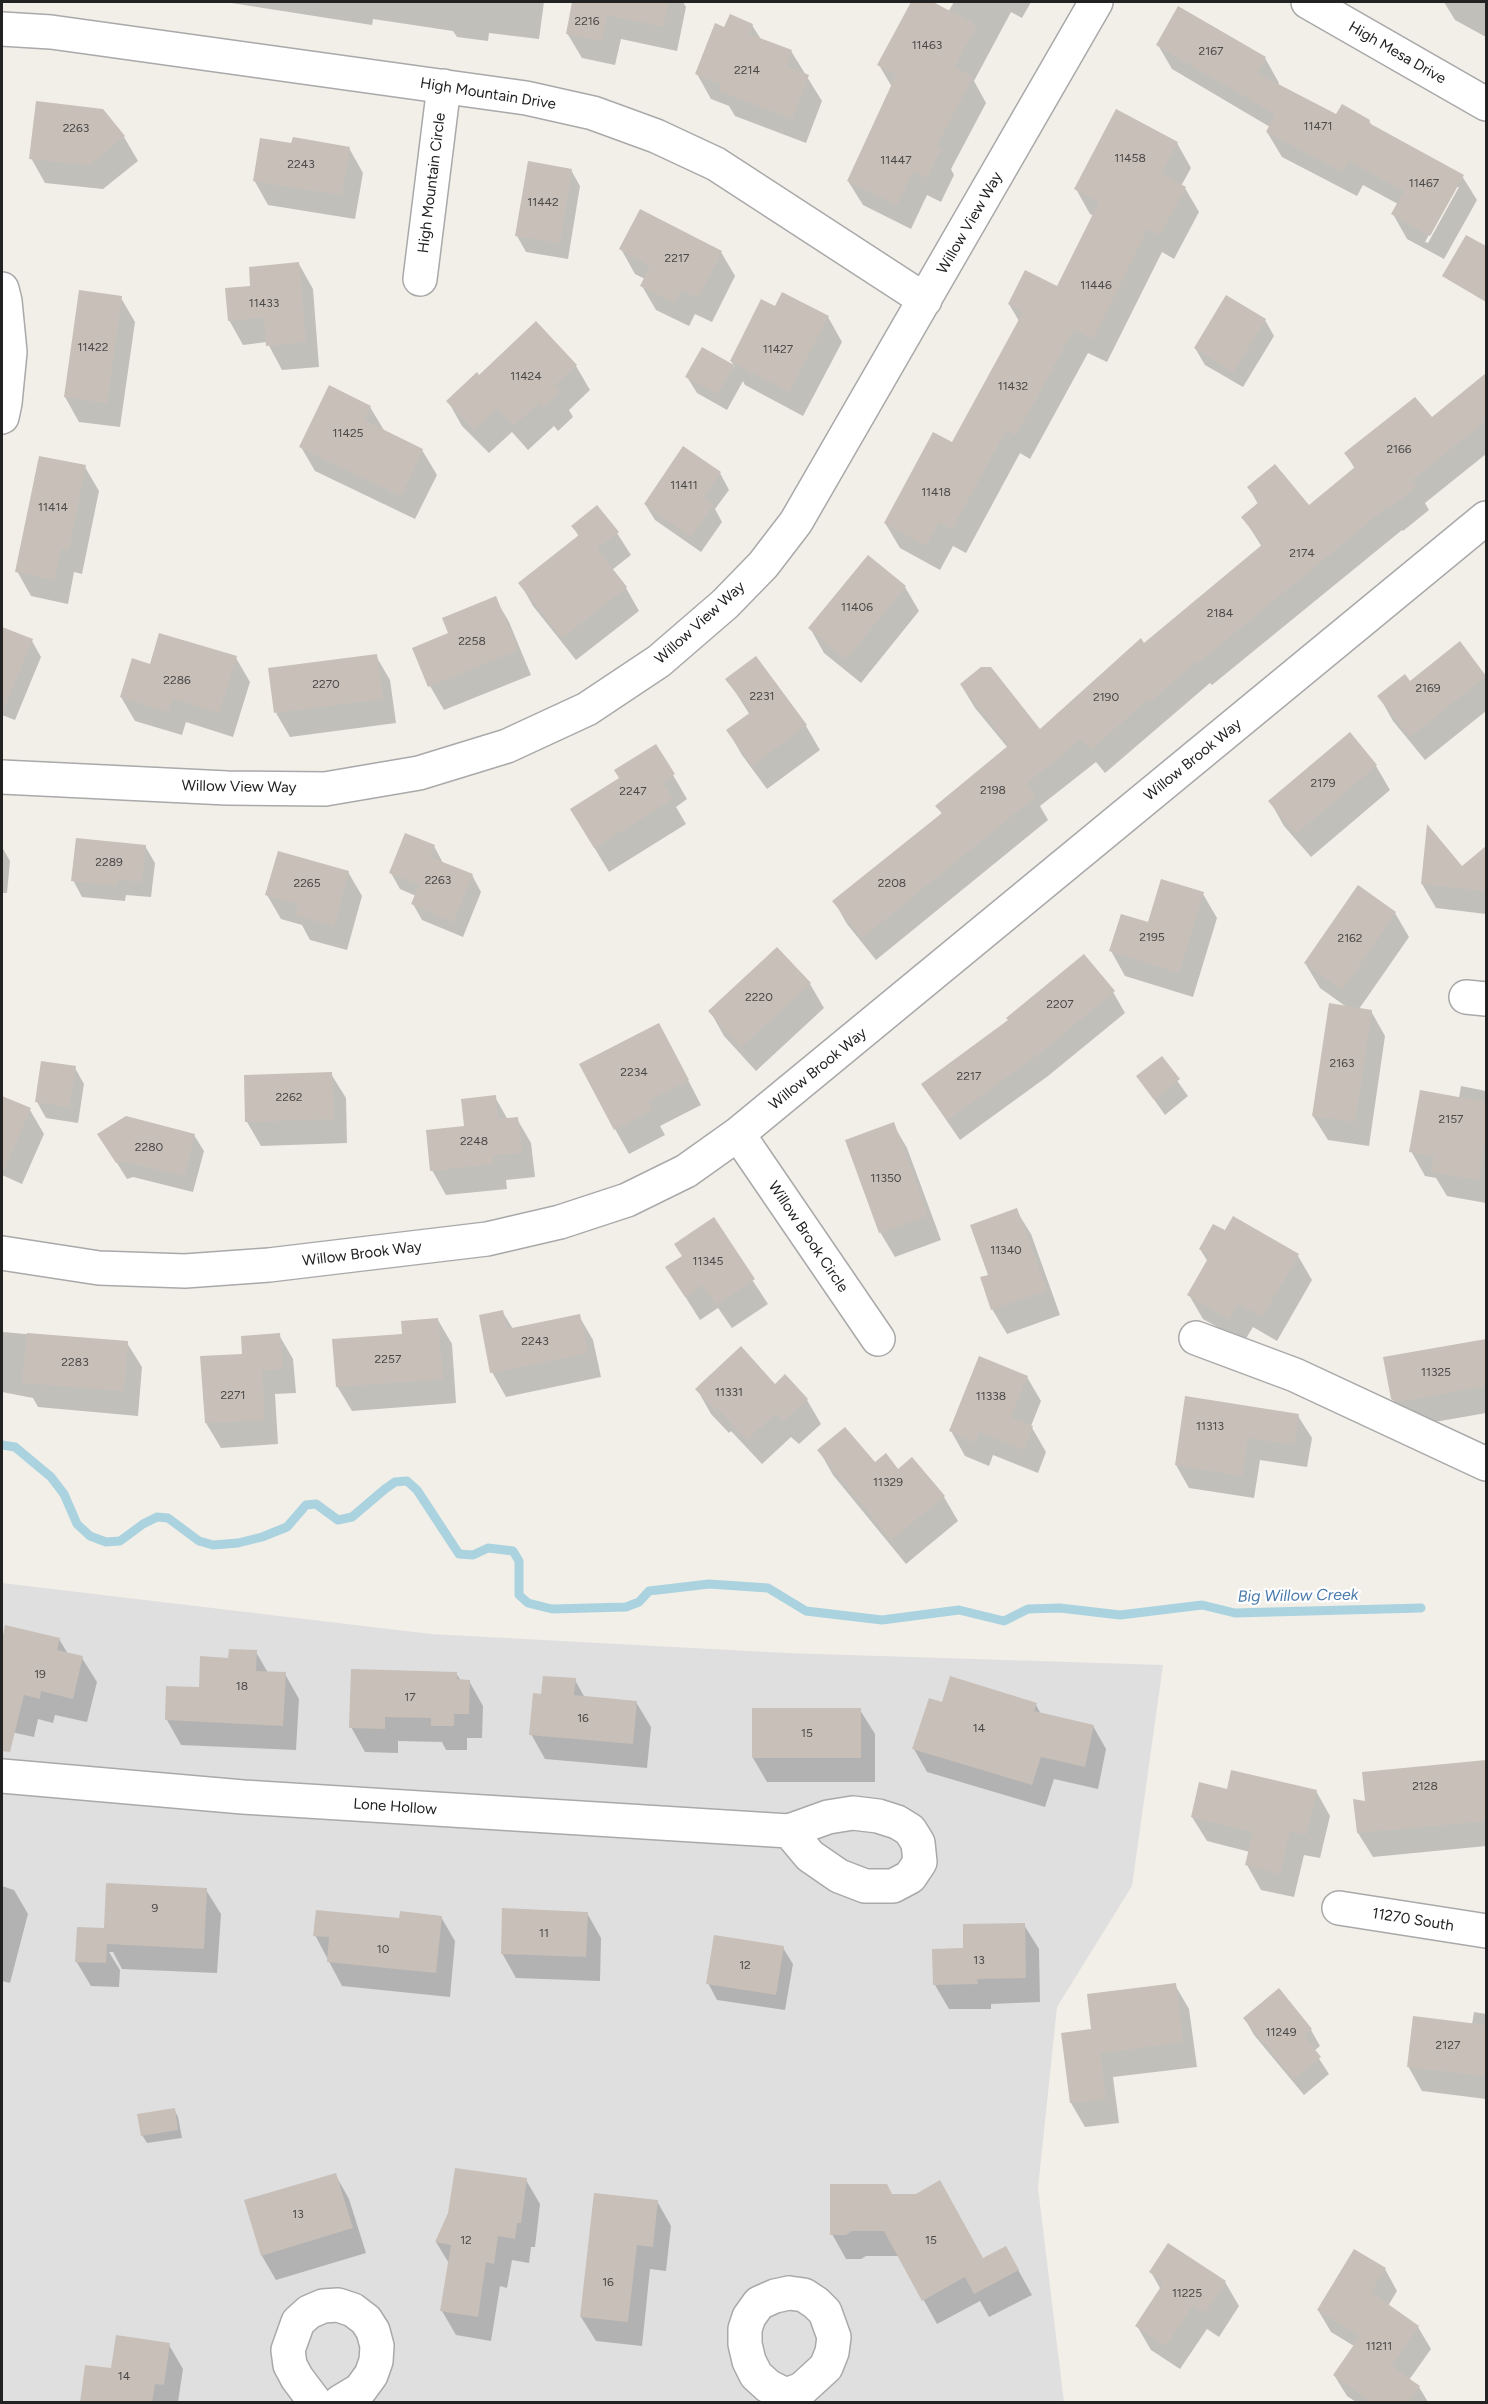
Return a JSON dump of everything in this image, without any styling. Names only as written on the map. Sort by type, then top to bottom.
[{"type":"street","name":"Willow View Way","points":[[2,777],[227,789],[325,789],[419,773],[507,746],[587,709],[659,661],[725,604],[763,565],[808,504],[1096,2]]},
{"type":"street","name":"High Mesa Drive","points":[[1308,2],[1486,104]]},
{"type":"street","name":"High Mountain Drive","points":[[2,29],[51,32],[444,86],[526,98],[593,113],[656,136],[716,164],[926,300]]},
{"type":"street","name":"High Mountain Circle","points":[[420,279],[444,86]]},
{"type":"street","points":[[2,289],[10,352],[2,417]]},
{"type":"street","name":"Willow Brook Way","points":[[2,1253],[99,1268],[185,1271],[269,1265],[487,1239],[560,1222],[627,1200],[686,1171],[738,1134],[1486,519]]},
{"type":"street","name":"Willow Brook Circle","points":[[738,1134],[878,1339]]},
{"type":"street","points":[[1196,1338],[1295,1375],[1486,1464]]},
{"type":"street","name":"Lone Hollow","points":[[2,1776],[243,1797],[789,1831]]},
{"type":"street","name":"11270 South","points":[[1339,1908],[1486,1931]]},
{"type":"street","points":[[315,2403],[290,2365],[288,2350],[291,2335],[298,2322],[323,2306],[338,2306],[353,2310],[366,2320],[373,2331],[377,2346],[376,2361],[371,2375],[360,2390],[340,2403]]},
{"type":"shaded area","points":[[2,1583],[431,1634],[786,1653],[1163,1665],[1132,1886],[1057,2007],[1038,2188],[1064,2402],[2,2402]]},
{"type":"building","points":[[572,2],[669,2],[663,27],[607,15],[602,41],[566,34]]},
{"type":"building","points":[[911,2],[933,2],[977,25],[954,67],[973,77],[936,147],[941,149],[927,178],[913,171],[897,205],[847,181],[896,75],[877,65]]},
{"type":"building","points":[[1178,6],[1266,57],[1257,73],[1336,114],[1342,104],[1370,120],[1369,123],[1464,175],[1430,236],[1391,214],[1404,191],[1349,161],[1343,172],[1266,132],[1275,114],[1156,45]]},
{"type":"building","points":[[730,14],[753,24],[749,34],[792,50],[786,66],[809,75],[792,119],[719,91],[721,84],[695,74],[715,23],[724,27]]},
{"type":"building","points":[[36,101],[103,109],[125,136],[89,165],[29,159]]},
{"type":"building","points":[[1116,109],[1178,142],[1161,173],[1186,187],[1160,235],[1148,228],[1093,339],[1074,329],[1016,435],[1006,430],[952,529],[939,522],[926,546],[884,523],[933,432],[952,442],[1023,312],[1008,304],[1025,270],[1057,286],[1099,202],[1074,189]]},
{"type":"building","points":[[293,137],[350,147],[342,195],[253,181],[260,138],[291,143]]},
{"type":"building","points":[[528,161],[572,169],[560,243],[515,236]]},
{"type":"building","points":[[640,209],[722,251],[698,298],[681,290],[674,303],[640,286],[650,266],[619,249]]},
{"type":"building","points":[[1466,235],[1486,246],[1486,302],[1442,276]]},
{"type":"building","points":[[299,262],[306,342],[266,346],[264,317],[228,321],[225,288],[250,286],[249,267]]},
{"type":"building","points":[[79,290],[122,296],[107,403],[64,397]]},
{"type":"building","points":[[782,292],[829,316],[789,392],[730,361],[761,299],[775,306]]},
{"type":"building","points":[[1226,295],[1266,319],[1233,372],[1194,348]]},
{"type":"building","points":[[536,321],[577,365],[554,386],[560,392],[543,407],[539,402],[514,426],[497,408],[474,430],[446,401],[477,372],[479,375]]},
{"type":"building","points":[[702,347],[734,365],[718,394],[685,377]]},
{"type":"building","points":[[1486,373],[1486,420],[1412,480],[1417,486],[1388,509],[1387,507],[1198,663],[1196,661],[1150,702],[1148,699],[1091,750],[1081,739],[1026,784],[1036,796],[862,938],[832,901],[942,813],[935,806],[1009,745],[960,684],[981,667],[991,667],[1040,729],[1141,638],[1144,643],[1263,544],[1241,517],[1259,502],[1247,487],[1275,464],[1309,505],[1355,467],[1344,453],[1415,397],[1432,417]]},
{"type":"building","points":[[329,385],[371,406],[364,420],[423,449],[401,496],[299,447]]},
{"type":"building","points":[[683,446],[721,472],[703,497],[714,504],[691,537],[644,504]]},
{"type":"building","points":[[39,456],[86,465],[69,550],[61,549],[54,580],[15,572]]},
{"type":"building","points":[[597,505],[619,532],[597,549],[627,587],[562,638],[518,583],[579,535],[571,526]]},
{"type":"building","points":[[868,555],[906,586],[846,659],[808,628]]},
{"type":"building","points":[[496,596],[518,650],[428,687],[412,648],[448,633],[442,618]]},
{"type":"building","points":[[2,627],[33,639],[2,713]]},
{"type":"building","points":[[159,633],[237,656],[219,713],[172,698],[168,712],[120,697],[132,658],[150,664]]},
{"type":"building","points":[[1460,641],[1486,676],[1410,737],[1377,696],[1405,674],[1410,681]]},
{"type":"building","points":[[377,654],[383,699],[274,713],[268,668]]},
{"type":"building","points":[[756,656],[807,725],[752,766],[726,730],[751,712],[725,679]]},
{"type":"building","points":[[1350,732],[1377,765],[1296,834],[1268,801]]},
{"type":"building","points":[[656,744],[675,774],[662,782],[673,799],[594,848],[570,809],[619,778],[614,770]]},
{"type":"building","points":[[1427,824],[1462,866],[1486,846],[1486,891],[1421,884]]},
{"type":"building","points":[[405,833],[435,845],[430,857],[473,874],[453,922],[411,904],[419,885],[389,873]]},
{"type":"building","points":[[76,838],[146,845],[142,882],[118,879],[117,886],[71,881]]},
{"type":"building","points":[[278,851],[349,871],[334,926],[295,915],[298,904],[265,895]]},
{"type":"building","points":[[1161,879],[1204,892],[1179,973],[1109,951],[1121,914],[1148,922]]},
{"type":"building","points":[[1358,885],[1396,912],[1342,990],[1304,963]]},
{"type":"building","points":[[777,947],[811,983],[741,1047],[708,1011]]},
{"type":"building","points":[[1084,954],[1115,991],[1036,1056],[947,1120],[921,1084],[1008,1020],[1006,1018]]},
{"type":"building","points":[[1329,1003],[1372,1010],[1355,1122],[1312,1116]]},
{"type":"building","points":[[659,1023],[689,1080],[648,1101],[652,1110],[614,1130],[579,1064]]},
{"type":"building","points":[[1162,1056],[1180,1079],[1154,1100],[1136,1076]]},
{"type":"building","points":[[41,1061],[76,1066],[69,1107],[35,1102]]},
{"type":"building","points":[[332,1072],[334,1119],[245,1122],[244,1075]]},
{"type":"building","points":[[1420,1090],[1486,1102],[1486,1137],[1479,1180],[1431,1172],[1434,1156],[1409,1152]]},
{"type":"building","points":[[496,1095],[498,1119],[518,1117],[522,1153],[493,1155],[493,1164],[430,1171],[426,1130],[464,1126],[461,1099]]},
{"type":"building","points":[[2,1096],[31,1108],[2,1175]]},
{"type":"building","points":[[126,1116],[195,1134],[184,1176],[123,1161],[116,1163],[97,1134]]},
{"type":"building","points":[[894,1122],[928,1216],[879,1233],[845,1140]]},
{"type":"building","points":[[1017,1208],[1047,1290],[991,1310],[980,1277],[988,1275],[970,1225]]},
{"type":"building","points":[[1233,1216],[1299,1254],[1262,1317],[1238,1303],[1229,1319],[1187,1295],[1210,1255],[1199,1249],[1213,1224],[1225,1230]]},
{"type":"building","points":[[714,1217],[755,1279],[716,1305],[703,1285],[685,1297],[665,1267],[682,1256],[674,1244]]},
{"type":"building","points":[[503,1310],[507,1329],[580,1314],[588,1353],[490,1373],[479,1315]]},
{"type":"building","points":[[438,1318],[443,1379],[336,1387],[332,1339],[402,1334],[401,1321]]},
{"type":"building","points":[[27,1333],[128,1341],[124,1391],[22,1383]]},
{"type":"building","points":[[280,1333],[283,1369],[262,1370],[265,1420],[205,1423],[200,1356],[242,1354],[241,1336]]},
{"type":"building","points":[[1486,1339],[1486,1386],[1397,1402],[1391,1399],[1383,1357]]},
{"type":"building","points":[[741,1346],[775,1384],[785,1374],[808,1399],[784,1421],[776,1413],[747,1440],[716,1407],[714,1409],[695,1389]]},
{"type":"building","points":[[979,1356],[1028,1376],[1011,1417],[1033,1426],[1024,1450],[979,1432],[975,1442],[949,1431]]},
{"type":"building","points":[[1185,1396],[1299,1414],[1294,1445],[1248,1438],[1242,1476],[1175,1465]]},
{"type":"building","points":[[845,1427],[875,1462],[886,1453],[898,1469],[912,1457],[945,1496],[891,1540],[817,1450]]},
{"type":"building","points":[[5,1625],[60,1638],[57,1650],[83,1656],[73,1699],[41,1691],[40,1699],[24,1695],[10,1752],[2,1751],[2,1641]]},
{"type":"building","points":[[229,1649],[257,1650],[256,1671],[286,1672],[283,1726],[165,1720],[166,1686],[199,1687],[200,1656],[228,1658]]},
{"type":"building","points":[[351,1669],[457,1672],[457,1679],[470,1680],[469,1714],[454,1714],[454,1726],[431,1726],[431,1718],[385,1717],[385,1729],[349,1728]]},
{"type":"building","points":[[543,1676],[576,1678],[574,1695],[637,1701],[633,1744],[529,1735],[533,1693],[541,1694]]},
{"type":"building","points":[[950,1676],[1037,1703],[1034,1711],[1094,1725],[1085,1767],[1041,1757],[1032,1785],[912,1749],[929,1698],[942,1702]]},
{"type":"building","points":[[752,1708],[861,1708],[861,1758],[752,1758]]},
{"type":"building","points":[[1486,1760],[1486,1821],[1357,1833],[1353,1799],[1365,1801],[1362,1772]]},
{"type":"building","points":[[1231,1770],[1317,1790],[1306,1835],[1290,1831],[1280,1874],[1245,1865],[1253,1832],[1191,1817],[1199,1782],[1227,1789]]},
{"type":"building","points":[[106,1883],[207,1888],[204,1949],[107,1944],[106,1963],[75,1962],[77,1927],[104,1928]]},
{"type":"building","points":[[502,1908],[588,1912],[586,1957],[501,1954]]},
{"type":"building","points":[[316,1910],[399,1918],[400,1911],[442,1916],[436,1973],[327,1962],[329,1937],[313,1936]]},
{"type":"building","points":[[1025,1923],[1026,1978],[977,1979],[978,1984],[933,1985],[932,1949],[963,1948],[963,1924]]},
{"type":"building","points":[[714,1935],[784,1946],[776,1995],[706,1984]]},
{"type":"building","points":[[1176,1983],[1183,2042],[1100,2053],[1106,2099],[1070,2103],[1061,2033],[1091,2029],[1087,1994]]},
{"type":"building","points":[[1279,1988],[1312,2029],[1304,2036],[1321,2057],[1294,2079],[1243,2018]]},
{"type":"building","points":[[1413,2016],[1486,2025],[1486,2076],[1407,2067]]},
{"type":"building","points":[[175,2108],[178,2130],[141,2136],[137,2114]]},
{"type":"building","points":[[455,2168],[527,2178],[521,2223],[517,2223],[515,2239],[498,2236],[494,2264],[486,2262],[478,2317],[440,2311],[451,2245],[435,2242],[448,2213]]},
{"type":"building","points":[[336,2173],[353,2228],[261,2256],[244,2200]]},
{"type":"building","points":[[940,2180],[983,2258],[1006,2246],[1019,2270],[974,2294],[965,2277],[922,2301],[884,2231],[852,2231],[846,2235],[830,2235],[830,2184],[887,2184],[892,2194],[916,2194]]},
{"type":"building","points":[[594,2193],[658,2200],[653,2247],[637,2245],[628,2322],[580,2317]]},
{"type":"building","points":[[1168,2243],[1226,2281],[1205,2313],[1193,2305],[1166,2346],[1135,2326],[1164,2282],[1149,2272]]},
{"type":"building","points":[[1354,2249],[1386,2268],[1371,2292],[1419,2326],[1391,2366],[1420,2386],[1408,2403],[1373,2403],[1333,2375],[1360,2336],[1317,2310]]},
{"type":"building","points":[[116,2335],[170,2343],[164,2385],[155,2384],[152,2403],[80,2403],[85,2365],[111,2368]]},
{"type":"waterway","name":"Big Willow Creek","points":[[2,1445],[15,1447],[51,1477],[64,1494],[77,1524],[90,1536],[106,1542],[120,1541],[157,1517],[168,1518],[199,1541],[213,1545],[238,1543],[287,1527],[306,1505],[316,1504],[338,1520],[352,1517],[395,1482],[407,1481],[417,1490],[459,1554],[473,1555],[488,1548],[513,1551],[519,1561],[519,1595],[528,1603],[552,1609],[626,1607],[639,1602],[649,1591],[709,1584],[768,1588],[806,1611],[882,1620],[959,1610],[1004,1621],[1028,1609],[1060,1608],[1120,1615],[1202,1605],[1235,1613],[1421,1608]]}]
